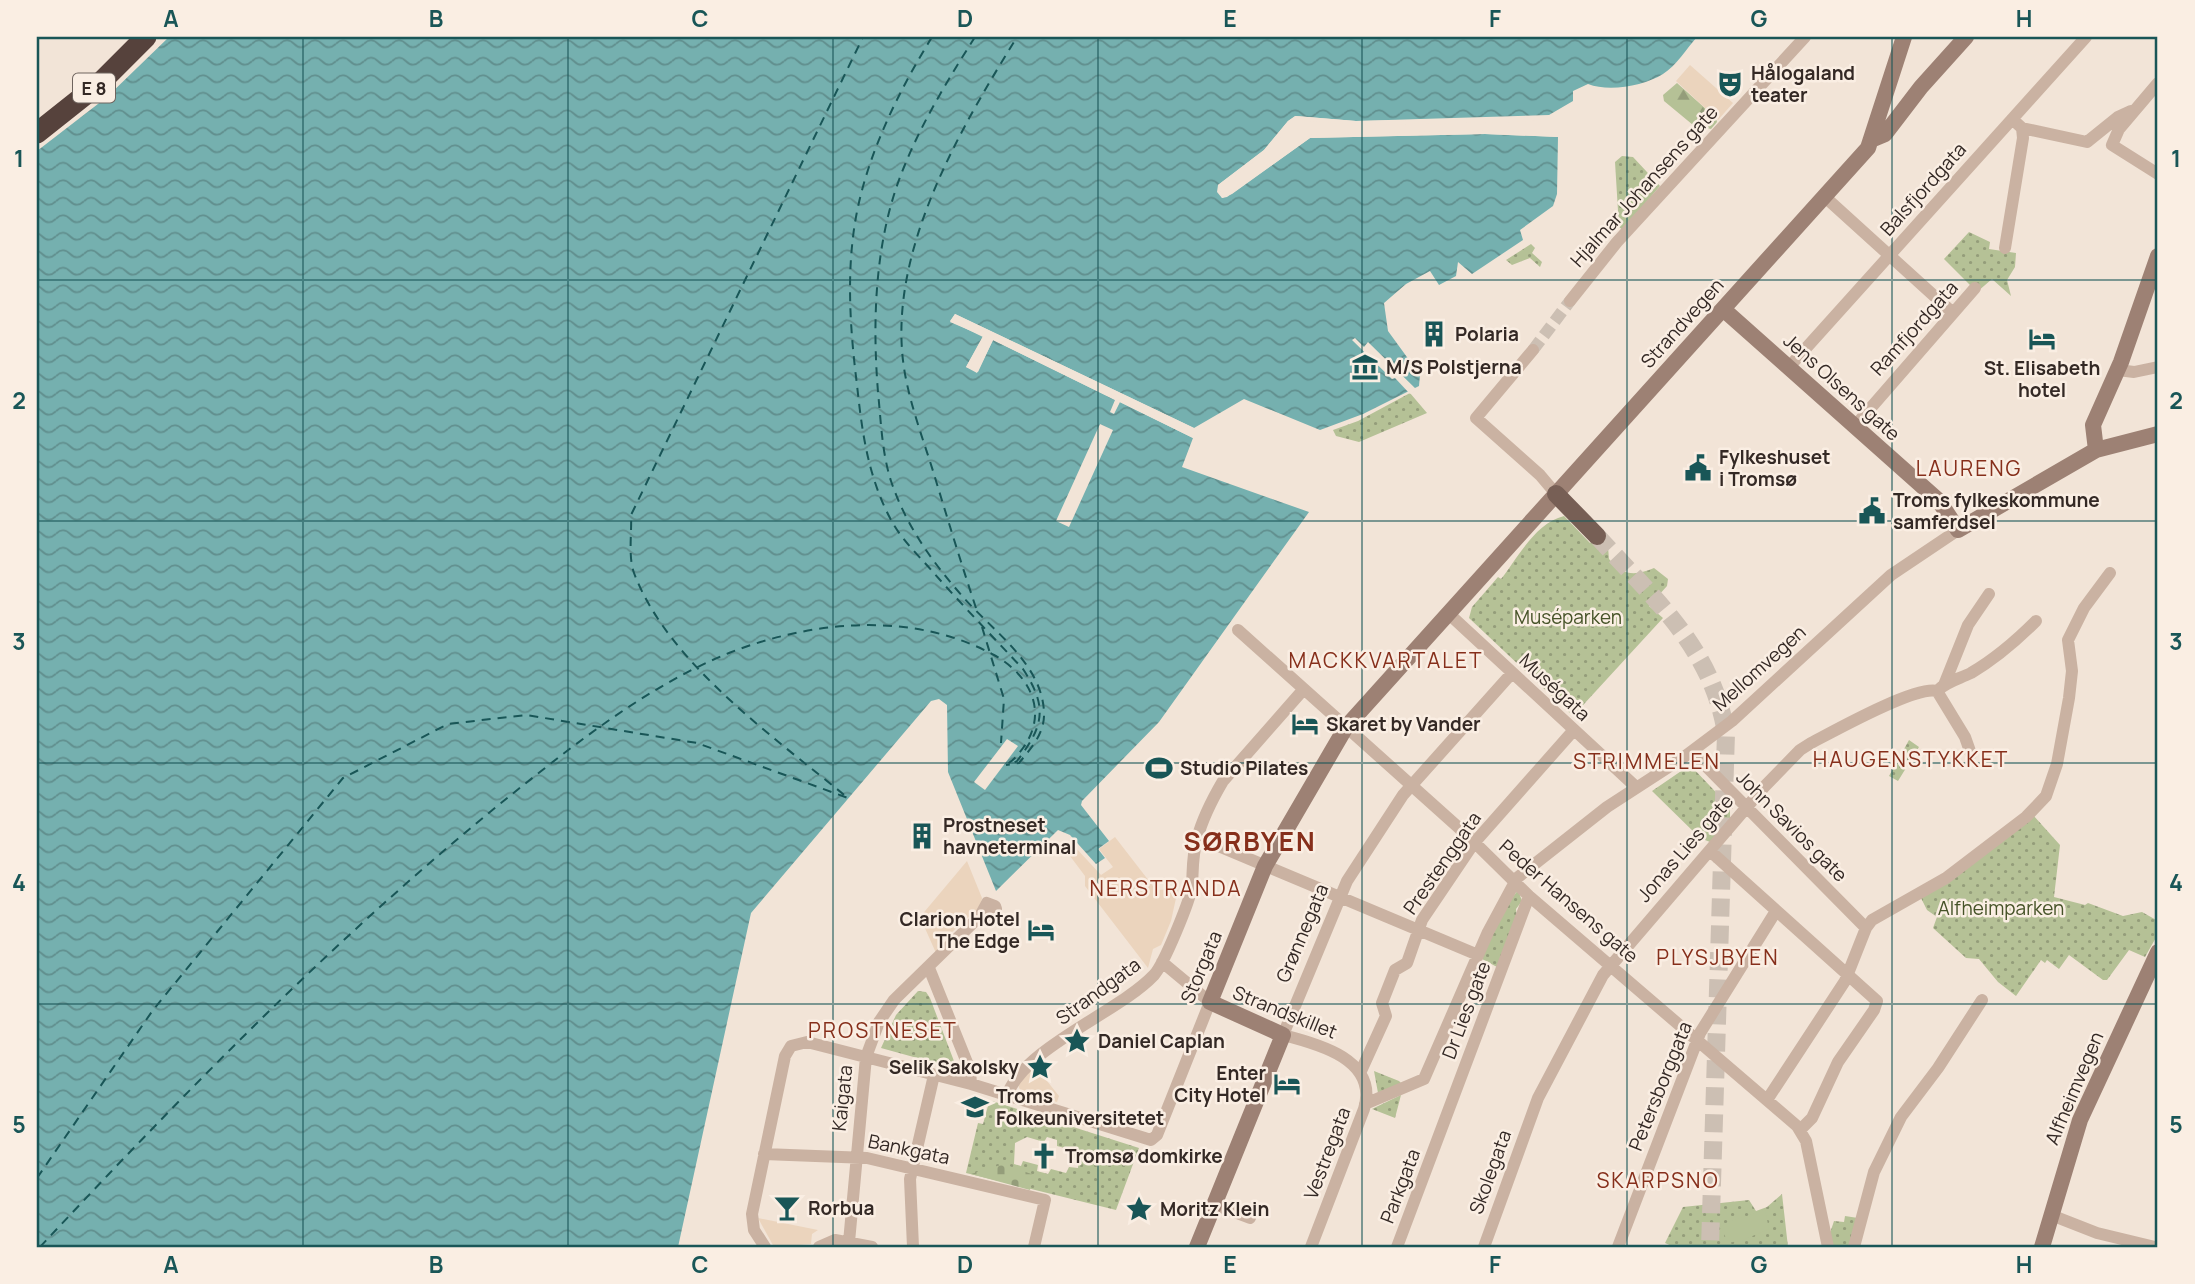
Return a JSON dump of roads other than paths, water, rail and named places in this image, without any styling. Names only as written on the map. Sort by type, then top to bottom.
[{"type":"highway","name":"E 8","points":[[37,133],[100,83],[146,37]]},
{"type":"main road","points":[[1556,494],[1597,536]]},
{"type":"street","name":"Hjalmar Johansens gate","points":[[1570,301],[1610,251],[1805,37]]},
{"type":"street","points":[[1873,139],[1885,134],[1966,37]]},
{"type":"street","name":"Balsfjordgata","points":[[1789,367],[1890,254],[2017,123],[2086,37]]},
{"type":"street","name":"Strandvegen","points":[[1449,614],[1825,197],[1873,139],[1900,38]]},
{"type":"street","points":[[2158,83],[2114,137],[2113,148],[2158,174]]},
{"type":"street","points":[[2005,248],[2021,162],[2017,123],[2087,142],[2118,117],[2134,110]]},
{"type":"street","points":[[1825,197],[1953,313]]},
{"type":"street","points":[[2096,450],[2093,425],[2118,370],[2158,256]]},
{"type":"street","name":"Ramfjordgata","points":[[1855,426],[1975,288]]},
{"type":"street","name":"Jens Olsens gate","points":[[1723,309],[1939,501],[1958,530]]},
{"type":"street","points":[[1533,350],[1476,418],[1540,475],[1556,494]]},
{"type":"street","points":[[2118,370],[2134,372],[2158,367]]},
{"type":"street","name":"Mellomvegen","points":[[1366,1104],[1424,1079],[1478,955],[1515,881],[1541,857],[1636,787],[1692,752],[1759,699],[1891,575],[1958,530],[2096,450],[2158,434]]},
{"type":"street","points":[[1767,1100],[1848,974],[1866,928],[1880,913],[1950,875],[2026,817],[2046,796],[2058,762],[2069,698],[2072,671],[2068,640],[2081,613],[2110,573]]},
{"type":"street","points":[[1971,754],[1940,688],[1968,625],[1989,594]]},
{"type":"street","name":"Muségata","points":[[1449,614],[1636,787]]},
{"type":"street","name":"Storgata","points":[[1007,1095],[1151,1140],[1157,1135],[1265,866],[1346,727],[1449,614]]},
{"type":"street","name":"Jonas Lies gate","points":[[1533,1109],[1610,964],[1788,761],[1811,743],[1886,706],[1926,690],[1940,688],[1970,673],[2001,653],[2036,621]]},
{"type":"street","points":[[1238,630],[1303,690]]},
{"type":"street","name":"Grønnegata","points":[[1196,1247],[1339,898],[1384,823],[1512,673]]},
{"type":"street","name":"Peder Hansens gate","points":[[1303,690],[1529,895],[1800,1130]]},
{"type":"street","name":"Strandgata","points":[[1007,1095],[1013,1082],[1027,1067],[1154,975],[1162,962],[1190,892],[1190,873],[1197,837],[1223,781],[1303,690]]},
{"type":"street","name":"Prestenggata","points":[[1361,1070],[1387,1016],[1382,1003],[1395,970],[1408,963],[1418,930],[1474,843],[1573,731]]},
{"type":"street","name":"John Savios gate","points":[[1692,752],[1866,928]]},
{"type":"street","points":[[1197,837],[1478,955]]},
{"type":"street","points":[[1710,851],[1875,998],[1877,1005],[1838,1062],[1812,1118],[1800,1130],[1806,1142],[1828,1247]]},
{"type":"street","name":"Dr Lies gate","points":[[1440,1138],[1529,895]]},
{"type":"street","name":"Petersborggata","points":[[1618,1247],[1698,1041],[1776,911]]},
{"type":"street","name":"Kaigata","points":[[849,1242],[866,1056],[886,1010],[980,916]]},
{"type":"street","name":"Alfheimvegen","points":[[2042,1247],[2080,1120],[2153,975],[2158,952]]},
{"type":"street","name":"Strandskillet","points":[[1162,962],[1210,1002],[1283,1035],[1343,1057],[1361,1070]]},
{"type":"street","points":[[929,968],[970,1070],[971,1084]]},
{"type":"street","points":[[1854,1247],[1874,1172],[1901,1116],[1938,1068],[1982,1000]]},
{"type":"street","points":[[765,1247],[754,1230],[752,1214],[788,1048],[801,1042],[866,1056],[1007,1095]]},
{"type":"street","name":"Vestregata","points":[[1311,1247],[1366,1104],[1366,1085],[1361,1070]]},
{"type":"street","points":[[913,1247],[912,1168],[934,1075]]},
{"type":"street","name":"Skolegata","points":[[1484,1247],[1533,1109]]},
{"type":"street","name":"Parkgata","points":[[1397,1247],[1440,1138]]},
{"type":"street","name":"Bankgata","points":[[764,1154],[858,1158],[1045,1200],[1034,1247]]},
{"type":"street","points":[[1213,1204],[1250,1218]]},
{"type":"street","points":[[2051,1215],[2097,1233],[2155,1247]]},
{"type":"street","points":[[819,1247],[835,1240],[872,1247]]},
{"type":"water","points":[[169,37],[1697,37],[1663,74],[1636,85],[1616,88],[1588,84],[1573,91],[1573,101],[1549,115],[1356,121],[1296,116],[1288,121],[1264,150],[1218,185],[1222,198],[1232,194],[1310,138],[1485,134],[1558,137],[1557,194],[1553,206],[1520,230],[1523,240],[1472,274],[1458,262],[1456,276],[1439,285],[1430,271],[1406,284],[1384,303],[1388,331],[1420,375],[1419,386],[1363,414],[1320,430],[1244,399],[1194,428],[955,314],[950,322],[983,336],[966,367],[978,372],[993,340],[1193,438],[1182,467],[1309,512],[1159,722],[1082,801],[1081,805],[1109,841],[1098,849],[1105,858],[1096,864],[1070,835],[1058,830],[996,891],[948,772],[947,705],[939,699],[931,701],[751,913],[678,1247],[37,1247],[37,151],[107,97]]},
{"type":"tunnel","points":[[1533,350],[1570,301]]},
{"type":"tunnel","points":[[1597,536],[1658,602],[1694,649],[1719,702],[1726,733],[1710,1247]]},
{"type":"place","name":"Hålogaland teater","points":[[1730,84]]},
{"type":"place","name":"Polaria","points":[[1434,334]]},
{"type":"place","name":"St. Elisabeth hotel","points":[[2042,339]]},
{"type":"place","name":"M/S Polstjerna","points":[[1365,367]]},
{"type":"place","name":"Fylkeshuset i Tromsø","points":[[1698,468]]},
{"type":"place","name":"Troms fylkeskommune samferdsel","points":[[1872,511]]},
{"type":"place","name":"Skaret by Vander","points":[[1305,724]]},
{"type":"place","name":"Studio Pilates","points":[[1159,768]]},
{"type":"place","name":"Prostneset havneterminal","points":[[922,836]]},
{"type":"place","name":"Clarion Hotel The Edge","points":[[1041,930]]},
{"type":"place","name":"Daniel Caplan","points":[[1077,1041]]},
{"type":"place","name":"Selik Sakolsky","points":[[1040,1067]]},
{"type":"place","name":"Enter City Hotel","points":[[1287,1084]]},
{"type":"place","name":"Troms Folkeuniversitetet","points":[[975,1107]]},
{"type":"place","name":"Tromsø domkirke","points":[[1044,1156]]},
{"type":"place","name":"Rorbua","points":[[787,1208]]},
{"type":"place","name":"Moritz Klein","points":[[1139,1209]]},
{"type":"district","name":"LAURENG","points":[[1969,468]]},
{"type":"district","name":"MACKKVARTALET","points":[[1386,660]]},
{"type":"district","name":"HAUGENSTYKKET","points":[[1911,759]]},
{"type":"district","name":"STRIMMELEN","points":[[1647,761]]},
{"type":"district","name":"SØRBYEN","points":[[1250,841]]},
{"type":"district","name":"NERSTRANDA","points":[[1166,888]]},
{"type":"district","name":"PLYSJBYEN","points":[[1718,957]]},
{"type":"district","name":"PROSTNESET","points":[[883,1030]]},
{"type":"district","name":"SKARPSNO","points":[[1658,1180]]},
{"type":"park label","name":"Muséparken","points":[[1568,617]]},
{"type":"park label","name":"Alfheimparken","points":[[2001,908]]}]
